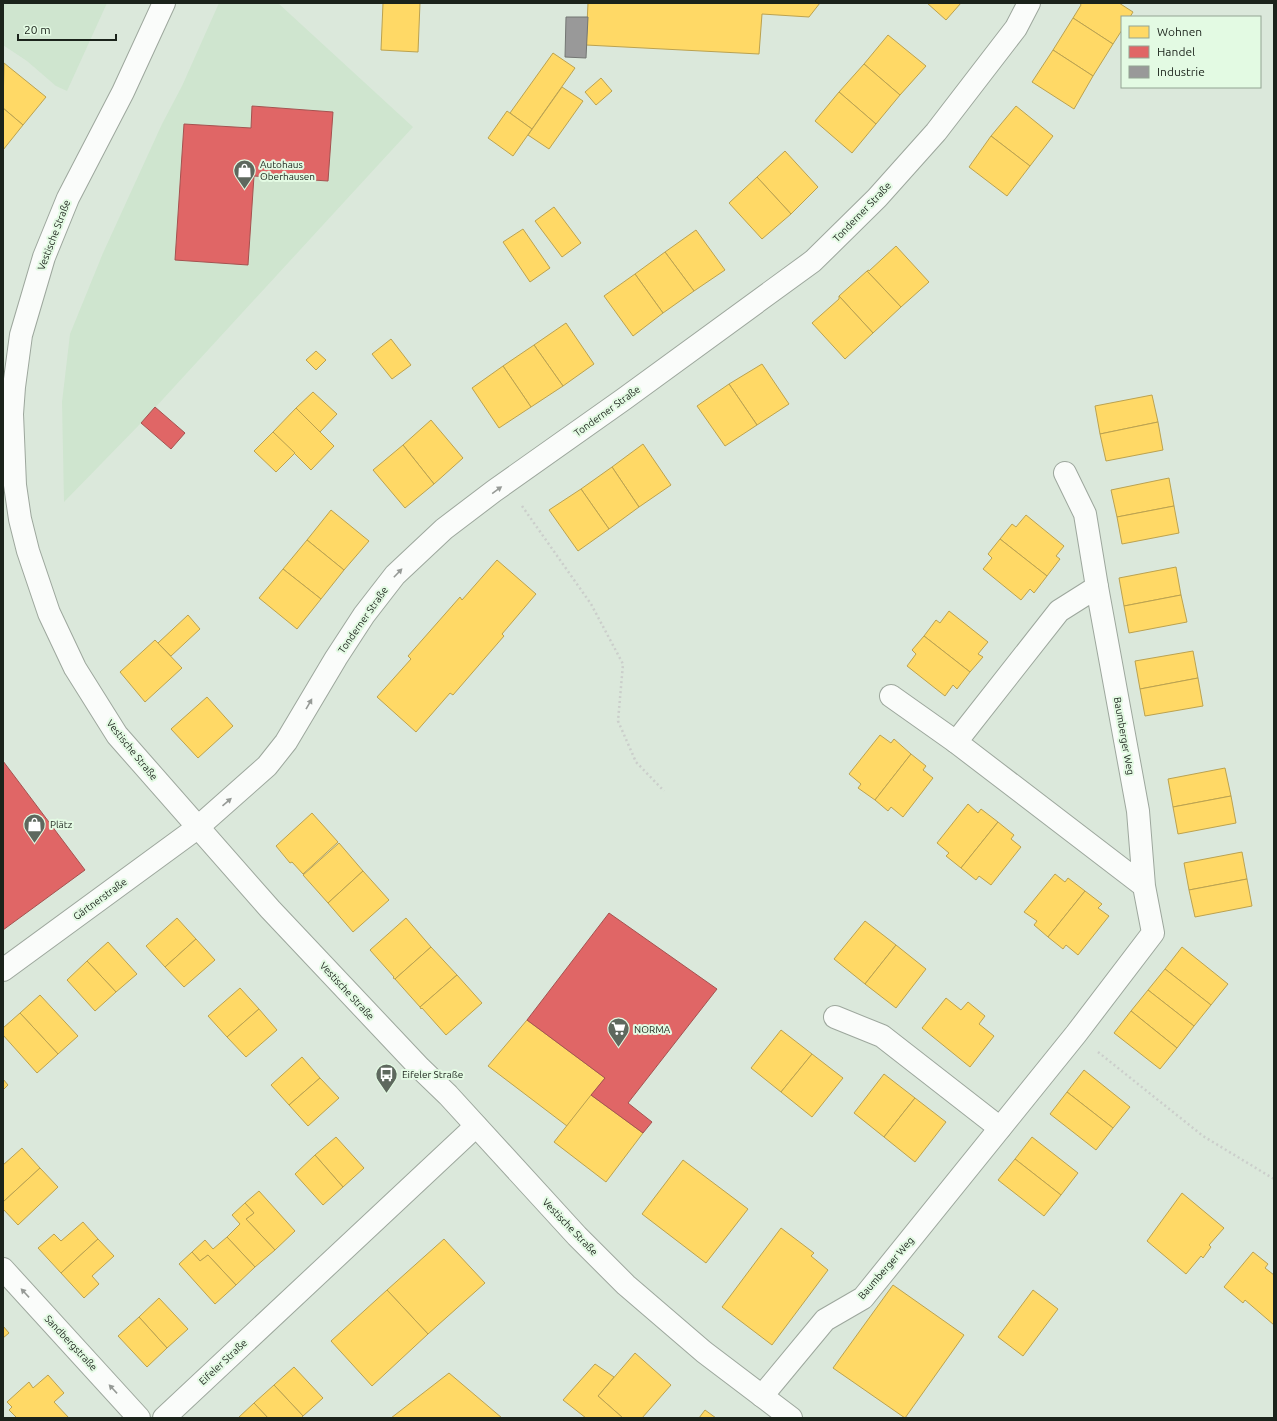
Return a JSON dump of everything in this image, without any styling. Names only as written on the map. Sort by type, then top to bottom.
[{"type":"street","name":"Vestische Straße","points":[[164,3],[123,92],[68,198],[44,257],[28,310],[17,362],[12,414],[9,486],[20,519],[28,551],[49,613],[75,668],[118,735],[197,828],[270,909],[476,1126],[577,1236],[626,1285],[704,1352],[791,1418]]},
{"type":"street","name":"Tonderner Straße","points":[[197,828],[268,766],[286,742],[360,621],[395,574],[444,529],[813,261],[877,198],[936,132],[1016,28],[1029,3]]},
{"type":"street","name":"Baumberger Weg","points":[[762,1396],[825,1320],[863,1298],[1076,1034],[1153,933],[1144,886],[1138,811],[1085,514],[1065,473]]},
{"type":"street","points":[[956,742],[1059,611],[1097,586]]},
{"type":"street","points":[[891,696],[956,742],[1144,886]]},
{"type":"street","name":"Gärtnerstraße","points":[[3,970],[197,828]]},
{"type":"street","points":[[835,1017],[882,1036],[1000,1128]]},
{"type":"street","name":"Eifeler Straße","points":[[164,1418],[476,1126]]},
{"type":"street","name":"Sandbergstraße","points":[[3,1269],[139,1418]]},
{"type":"path","points":[[494,492],[520,502],[591,604],[623,664],[618,721],[636,762],[664,791]]},
{"type":"path","points":[[1076,1034],[1203,1136],[1274,1179]]},
{"type":"shaded area","points":[[3,3],[107,3],[67,91],[56,86],[27,61],[3,45]]},
{"type":"shaded area","name":"Autohaus Oberhausen","points":[[219,3],[278,3],[413,127],[141,423],[64,502],[62,402],[70,334],[103,253],[162,124],[182,86]]},
{"type":"building: Wohnen","points":[[383,3],[420,3],[418,52],[381,50]]},
{"type":"building: Wohnen","points":[[588,3],[820,3],[809,17],[762,14],[759,54],[586,45]]},
{"type":"building: Wohnen","points":[[927,3],[961,3],[946,20]]},
{"type":"building: Wohnen","points":[[1080,3],[1119,3],[1133,12],[1131,16],[1121,16],[1121,32],[1113,44],[1073,18],[1081,5]]},
{"type":"building: Wohnen","points":[[1073,18],[1113,44],[1093,76],[1053,50]]},
{"type":"building: Wohnen","points":[[888,35],[926,66],[900,95],[864,64]]},
{"type":"building: Wohnen","points":[[1053,50],[1093,76],[1074,109],[1032,82]]},
{"type":"building: Wohnen","points":[[553,53],[575,68],[532,129],[510,113]]},
{"type":"building: Wohnen","points":[[4,63],[46,97],[23,125],[3,108]]},
{"type":"building: Wohnen","points":[[864,64],[900,95],[876,124],[839,92]]},
{"type":"building: Wohnen","points":[[601,78],[612,91],[596,105],[585,92]]},
{"type":"building: Wohnen","points":[[562,87],[583,101],[549,149],[528,135]]},
{"type":"building: Wohnen","points":[[839,92],[876,124],[852,153],[815,121]]},
{"type":"building: Wohnen","points":[[1016,106],[1053,136],[1030,166],[991,136]]},
{"type":"building: Wohnen","points":[[3,108],[23,125],[3,150]]},
{"type":"building: Wohnen","points":[[507,111],[532,129],[513,156],[488,138]]},
{"type":"building: Wohnen","points":[[991,136],[1030,166],[1007,196],[969,167]]},
{"type":"building: Wohnen","points":[[785,151],[818,187],[791,214],[757,177]]},
{"type":"building: Wohnen","points":[[757,177],[791,214],[762,239],[729,203]]},
{"type":"building: Wohnen","points":[[554,207],[581,243],[562,257],[535,221]]},
{"type":"building: Wohnen","points":[[523,229],[550,268],[530,282],[503,242]]},
{"type":"building: Wohnen","points":[[696,230],[725,270],[694,291],[665,252]]},
{"type":"building: Wohnen","points":[[896,246],[929,282],[901,307],[867,271],[869,271]]},
{"type":"building: Wohnen","points":[[665,252],[694,291],[663,313],[635,274]]},
{"type":"building: Wohnen","points":[[867,271],[901,307],[873,333],[839,296]]},
{"type":"building: Wohnen","points":[[635,274],[663,313],[633,336],[604,296]]},
{"type":"building: Wohnen","points":[[839,296],[873,333],[845,359],[812,323],[839,299]]},
{"type":"building: Wohnen","points":[[566,323],[594,364],[563,386],[534,345]]},
{"type":"building: Wohnen","points":[[391,339],[411,365],[392,379],[372,354]]},
{"type":"building: Wohnen","points":[[534,345],[563,386],[531,407],[503,366]]},
{"type":"building: Wohnen","points":[[316,351],[326,360],[316,370],[306,360]]},
{"type":"building: Wohnen","points":[[762,364],[789,404],[757,425],[729,384]]},
{"type":"building: Wohnen","points":[[503,366],[531,407],[499,428],[472,388]]},
{"type":"building: Wohnen","points":[[729,384],[757,425],[725,446],[697,406]]},
{"type":"building: Wohnen","points":[[313,392],[337,414],[320,432],[296,408]]},
{"type":"building: Wohnen","points":[[1152,395],[1158,422],[1100,434],[1095,406]]},
{"type":"building: Wohnen","points":[[296,408],[334,446],[311,470],[273,432]]},
{"type":"building: Wohnen","points":[[431,420],[463,458],[434,484],[403,445]]},
{"type":"building: Wohnen","points":[[1158,422],[1163,450],[1106,461],[1100,434]]},
{"type":"building: Wohnen","points":[[273,432],[295,453],[276,472],[254,451]]},
{"type":"building: Wohnen","points":[[643,444],[671,485],[639,507],[612,467]]},
{"type":"building: Wohnen","points":[[403,445],[434,484],[405,508],[373,470]]},
{"type":"building: Wohnen","points":[[612,467],[639,507],[609,529],[581,489]]},
{"type":"building: Wohnen","points":[[1169,478],[1174,506],[1117,517],[1111,490]]},
{"type":"building: Wohnen","points":[[581,489],[609,529],[578,551],[549,510]]},
{"type":"building: Wohnen","points":[[1174,506],[1179,533],[1122,544],[1117,517]]},
{"type":"building: Wohnen","points":[[331,510],[369,541],[344,570],[307,540]]},
{"type":"building: Wohnen","points":[[1026,515],[1064,546],[1056,556],[1060,559],[1047,576],[1000,539],[1012,524],[1016,527]]},
{"type":"building: Wohnen","points":[[1000,539],[1047,576],[1034,593],[1030,589],[1021,600],[983,569],[992,558],[988,554]]},
{"type":"building: Wohnen","points":[[307,540],[344,570],[321,599],[283,569]]},
{"type":"building: Wohnen","points":[[497,560],[536,594],[502,634],[504,636],[453,695],[450,693],[416,732],[377,697],[411,659],[408,656],[460,597],[462,600]]},
{"type":"building: Wohnen","points":[[1176,567],[1181,595],[1124,606],[1119,578]]},
{"type":"building: Wohnen","points":[[283,569],[321,599],[297,629],[259,598]]},
{"type":"building: Wohnen","points":[[1181,595],[1187,622],[1129,633],[1124,606]]},
{"type":"building: Wohnen","points":[[949,611],[988,642],[978,654],[983,657],[970,672],[924,636],[936,620],[940,623]]},
{"type":"building: Wohnen","points":[[188,615],[200,629],[171,656],[158,643]]},
{"type":"building: Wohnen","points":[[924,636],[970,672],[957,689],[953,685],[945,696],[907,666],[916,654],[912,650]]},
{"type":"building: Wohnen","points":[[155,640],[182,668],[145,702],[120,672]]},
{"type":"building: Wohnen","points":[[1193,651],[1198,678],[1140,689],[1135,661]]},
{"type":"building: Wohnen","points":[[1198,678],[1203,706],[1145,716],[1140,689]]},
{"type":"building: Wohnen","points":[[207,697],[233,726],[198,758],[171,729]]},
{"type":"building: Wohnen","points":[[880,735],[891,743],[894,739],[911,754],[875,800],[858,788],[861,784],[849,774]]},
{"type":"building: Wohnen","points":[[911,754],[926,766],[923,770],[933,778],[903,817],[891,807],[888,811],[875,800]]},
{"type":"building: Wohnen","points":[[1225,768],[1231,796],[1173,807],[1168,779]]},
{"type":"building: Wohnen","points":[[1231,796],[1236,823],[1178,834],[1173,807]]},
{"type":"building: Wohnen","points":[[968,804],[978,813],[981,809],[998,822],[961,868],[946,856],[949,853],[937,843]]},
{"type":"building: Wohnen","points":[[312,813],[338,842],[303,874],[292,862],[290,863],[276,846]]},
{"type":"building: Wohnen","points":[[998,822],[1014,835],[1011,839],[1021,847],[991,885],[979,876],[976,880],[961,868]]},
{"type":"building: Wohnen","points":[[339,843],[363,871],[328,903],[303,875]]},
{"type":"building: Wohnen","points":[[1242,852],[1247,879],[1189,890],[1184,863]]},
{"type":"building: Wohnen","points":[[363,871],[389,900],[353,932],[328,903]]},
{"type":"building: Wohnen","points":[[1055,874],[1065,882],[1068,878],[1085,891],[1048,937],[1034,925],[1037,921],[1024,912]]},
{"type":"building: Wohnen","points":[[1247,879],[1252,906],[1195,917],[1189,890]]},
{"type":"building: Wohnen","points":[[1085,891],[1102,904],[1098,908],[1109,916],[1078,955],[1066,945],[1063,949],[1048,937]]},
{"type":"building: Wohnen","points":[[177,918],[196,939],[165,967],[146,946]]},
{"type":"building: Wohnen","points":[[406,918],[431,947],[395,979],[370,950]]},
{"type":"building: Wohnen","points":[[865,921],[896,945],[865,984],[834,959]]},
{"type":"building: Wohnen","points":[[196,939],[215,960],[184,987],[165,967]]},
{"type":"building: Wohnen","points":[[108,942],[137,974],[116,992],[87,961]]},
{"type":"building: Wohnen","points":[[896,945],[926,969],[896,1008],[865,984]]},
{"type":"building: Wohnen","points":[[431,947],[457,975],[420,1007],[395,979]]},
{"type":"building: Wohnen","points":[[1182,947],[1228,984],[1211,1005],[1165,969]]},
{"type":"building: Wohnen","points":[[87,961],[116,992],[95,1011],[67,980]]},
{"type":"building: Wohnen","points":[[1165,969],[1211,1005],[1194,1026],[1148,990]]},
{"type":"building: Wohnen","points":[[457,975],[482,1003],[446,1035],[420,1007]]},
{"type":"building: Wohnen","points":[[240,988],[259,1009],[227,1037],[208,1016]]},
{"type":"building: Wohnen","points":[[1148,990],[1194,1026],[1177,1048],[1131,1011]]},
{"type":"building: Wohnen","points":[[40,995],[78,1036],[58,1054],[20,1013]]},
{"type":"building: Wohnen","points":[[946,998],[961,1010],[968,1002],[985,1016],[979,1024],[994,1036],[970,1067],[922,1028]]},
{"type":"building: Wohnen","points":[[259,1009],[277,1030],[246,1057],[227,1037]]},
{"type":"building: Wohnen","points":[[1131,1011],[1177,1048],[1160,1069],[1114,1033]]},
{"type":"building: Wohnen","points":[[20,1013],[58,1054],[37,1073],[3,1035],[3,1028]]},
{"type":"building: Wohnen","points":[[527,1020],[605,1078],[567,1126],[488,1066]]},
{"type":"building: Wohnen","points":[[781,1030],[812,1054],[781,1092],[751,1068]]},
{"type":"building: Wohnen","points":[[812,1054],[843,1078],[812,1117],[781,1092]]},
{"type":"building: Wohnen","points":[[302,1057],[320,1078],[289,1105],[271,1085]]},
{"type":"building: Wohnen","points":[[1084,1070],[1130,1107],[1113,1128],[1067,1092]]},
{"type":"building: Wohnen","points":[[884,1074],[915,1098],[884,1137],[854,1113]]},
{"type":"building: Wohnen","points":[[320,1078],[339,1098],[308,1126],[289,1105]]},
{"type":"building: Wohnen","points":[[3,1079],[8,1085],[3,1090]]},
{"type":"building: Wohnen","points":[[1067,1092],[1113,1128],[1096,1150],[1050,1114]]},
{"type":"building: Wohnen","points":[[591,1095],[643,1133],[606,1182],[554,1142]]},
{"type":"building: Wohnen","points":[[915,1098],[946,1122],[915,1162],[884,1137]]},
{"type":"building: Wohnen","points":[[336,1137],[364,1168],[343,1187],[315,1155]]},
{"type":"building: Wohnen","points":[[1032,1137],[1078,1173],[1061,1195],[1015,1159]]},
{"type":"building: Wohnen","points":[[22,1148],[40,1168],[3,1202],[3,1165]]},
{"type":"building: Wohnen","points":[[315,1155],[343,1187],[323,1205],[295,1174]]},
{"type":"building: Wohnen","points":[[1015,1159],[1061,1195],[1044,1216],[998,1180]]},
{"type":"building: Wohnen","points":[[683,1160],[748,1209],[706,1263],[642,1214]]},
{"type":"building: Wohnen","points":[[40,1168],[58,1187],[18,1225],[3,1209],[3,1202]]},
{"type":"building: Wohnen","points":[[259,1191],[295,1231],[275,1250],[246,1219],[254,1213],[245,1203]]},
{"type":"building: Wohnen","points":[[1182,1193],[1224,1228],[1209,1245],[1211,1247],[1203,1258],[1201,1256],[1186,1274],[1147,1241]]},
{"type":"building: Wohnen","points":[[245,1203],[254,1213],[246,1219],[275,1250],[255,1267],[227,1237],[240,1224],[232,1215]]},
{"type":"building: Wohnen","points":[[83,1222],[98,1239],[61,1273],[38,1248],[54,1234],[61,1241]]},
{"type":"building: Wohnen","points":[[781,1228],[814,1253],[811,1256],[828,1270],[772,1345],[722,1307]]},
{"type":"building: Wohnen","points":[[227,1237],[255,1267],[236,1285],[208,1255],[200,1261],[192,1252],[205,1240],[213,1249]]},
{"type":"building: Wohnen","points":[[98,1239],[114,1256],[92,1276],[99,1284],[84,1298],[61,1273]]},
{"type":"building: Wohnen","points":[[444,1239],[485,1283],[428,1334],[387,1290]]},
{"type":"building: Wohnen","points":[[192,1252],[200,1261],[208,1255],[236,1285],[215,1304],[179,1264]]},
{"type":"building: Wohnen","points":[[1253,1252],[1268,1264],[1265,1268],[1274,1275],[1274,1325],[1245,1300],[1243,1303],[1224,1287]]},
{"type":"building: Wohnen","points":[[893,1285],[964,1335],[905,1418],[833,1368]]},
{"type":"building: Wohnen","points":[[387,1290],[428,1334],[372,1386],[331,1341]]},
{"type":"building: Wohnen","points":[[1033,1290],[1058,1309],[1023,1356],[998,1337]]},
{"type":"building: Wohnen","points":[[159,1298],[188,1329],[167,1348],[139,1317]]},
{"type":"building: Wohnen","points":[[139,1317],[167,1348],[147,1367],[118,1336]]},
{"type":"building: Wohnen","points":[[3,1326],[9,1333],[3,1338]]},
{"type":"building: Wohnen","points":[[635,1353],[671,1385],[642,1418],[623,1418],[598,1396]]},
{"type":"building: Wohnen","points":[[595,1364],[614,1377],[598,1396],[623,1418],[586,1418],[563,1400]]},
{"type":"building: Wohnen","points":[[294,1367],[323,1398],[303,1416],[274,1385]]},
{"type":"building: Wohnen","points":[[449,1373],[502,1418],[391,1418]]},
{"type":"building: Wohnen","points":[[48,1375],[64,1393],[54,1402],[69,1418],[17,1418],[9,1410],[12,1407],[7,1402],[29,1382],[33,1388]]},
{"type":"building: Wohnen","points":[[274,1385],[303,1416],[301,1418],[268,1418],[254,1403]]},
{"type":"building: Wohnen","points":[[254,1403],[268,1418],[238,1418]]},
{"type":"building: Wohnen","points":[[705,1410],[716,1418],[699,1418]]},
{"type":"building: Handel","points":[[252,106],[333,112],[328,181],[254,176],[248,265],[175,260],[184,124],[251,128]]},
{"type":"building: Handel","points":[[155,407],[185,433],[171,449],[141,423]]},
{"type":"building: Handel","name":"Plätz","points":[[3,761],[85,870],[3,930]]},
{"type":"building: Handel","name":"NORMA","points":[[609,913],[717,989],[628,1103],[652,1122],[643,1133],[591,1095],[605,1078],[527,1020]]},
{"type":"building: Industrie","points":[[566,17],[588,17],[586,58],[565,57]]},
{"type":"place","name":"Autohaus Oberhausen","points":[[244,190]]},
{"type":"place","name":"Plätz","points":[[34,844]]},
{"type":"place","name":"NORMA","points":[[618,1048]]},
{"type":"place","name":"Eifeler Straße","points":[[386,1094]]}]
